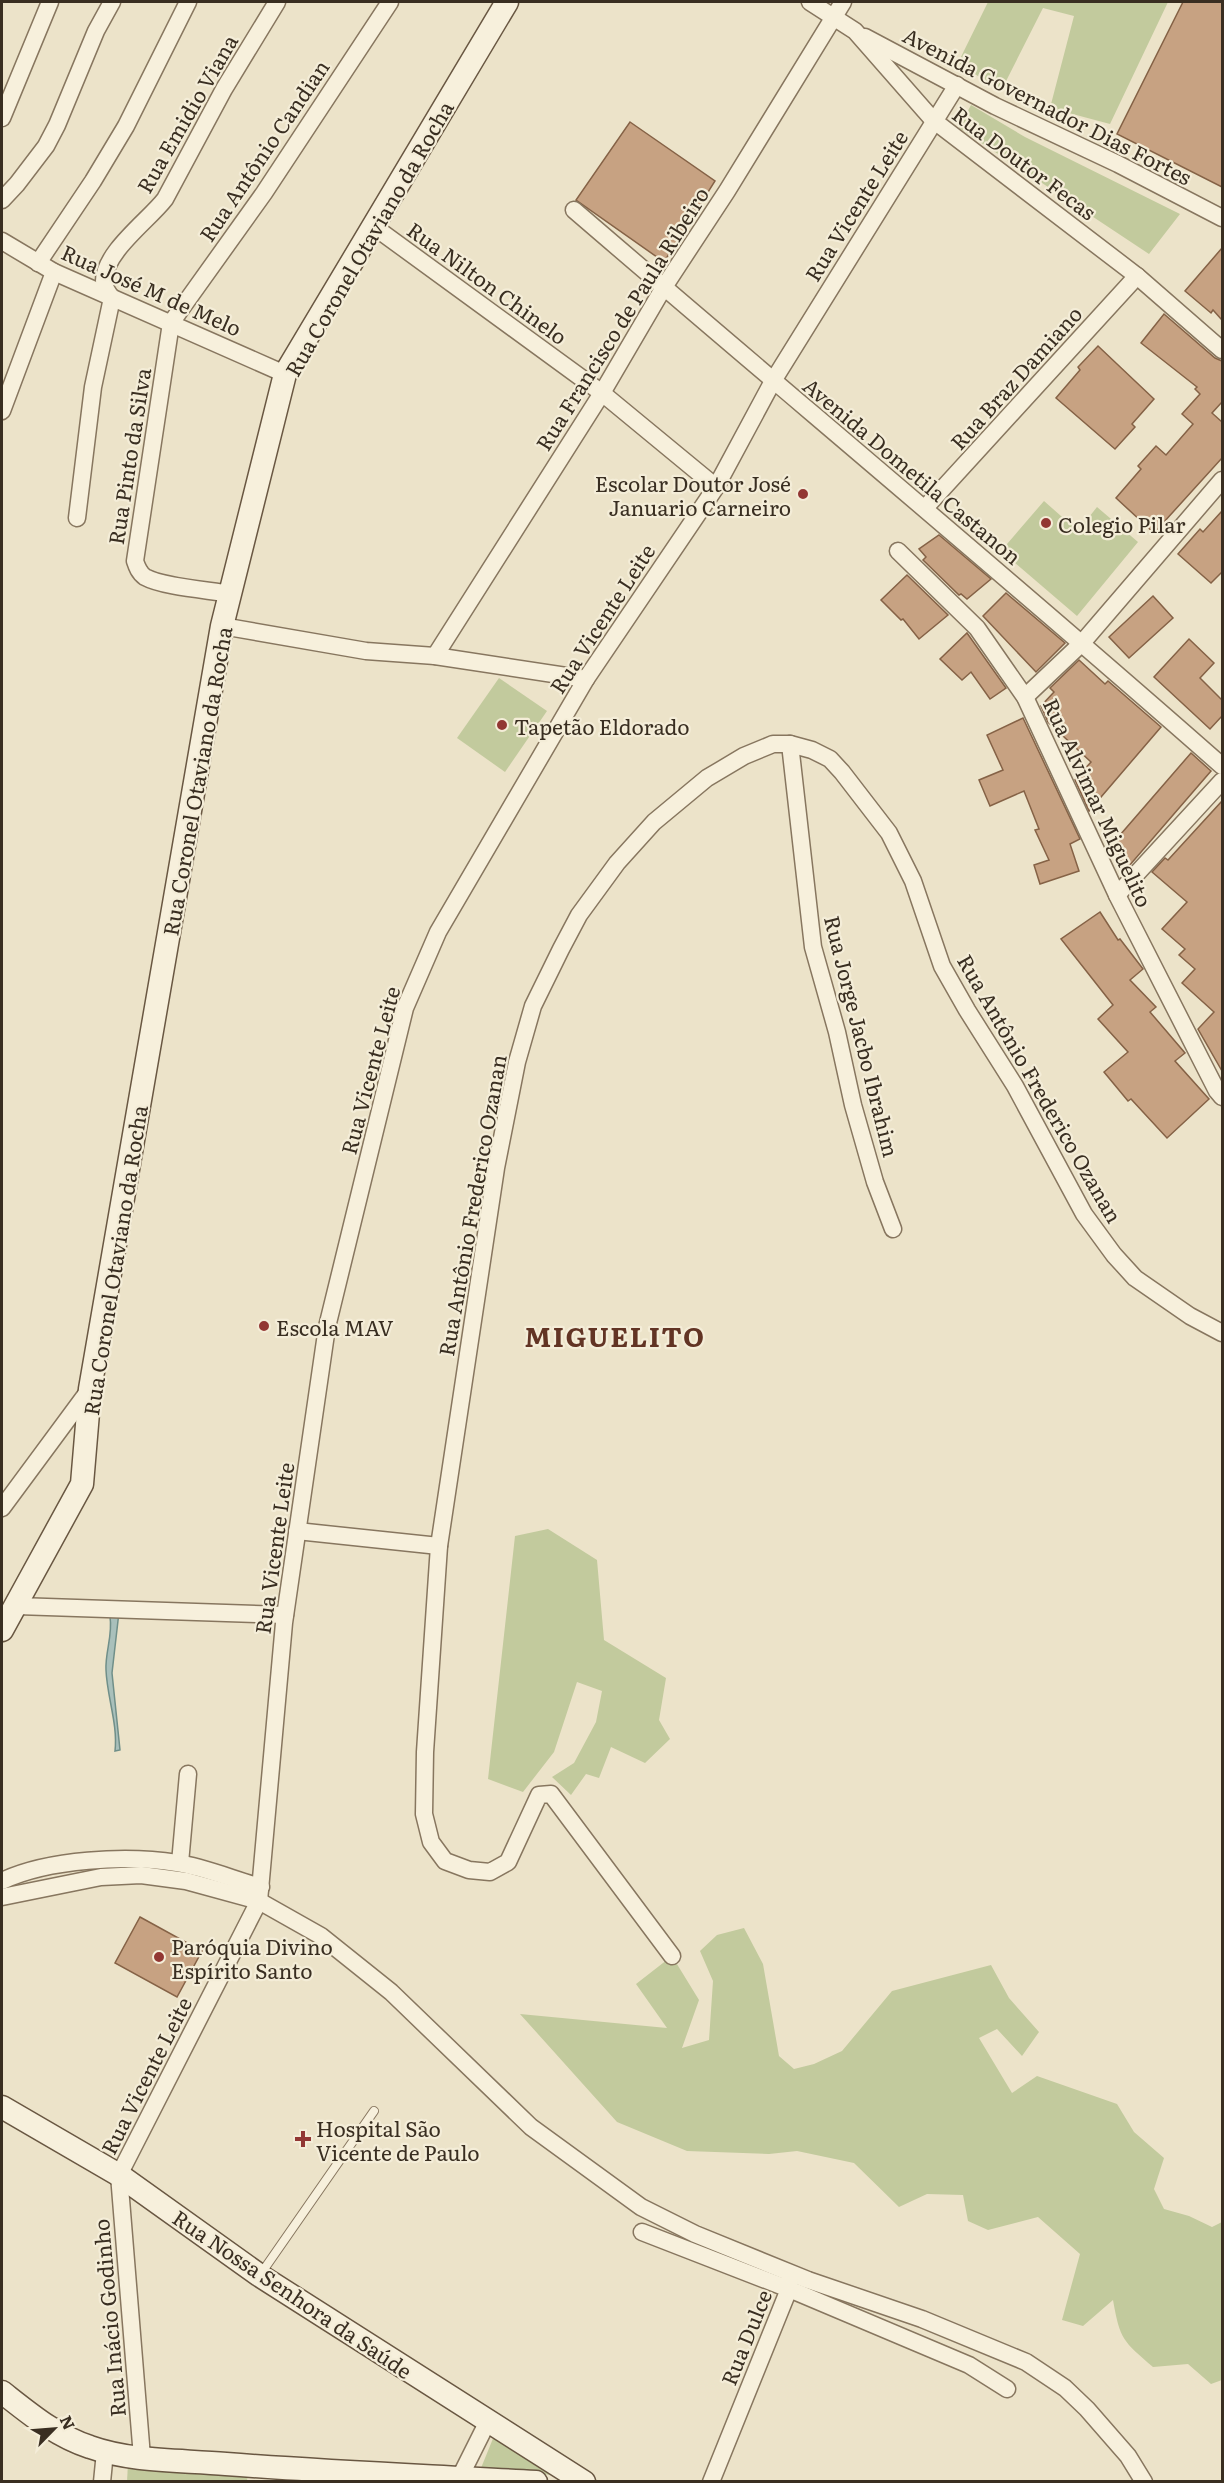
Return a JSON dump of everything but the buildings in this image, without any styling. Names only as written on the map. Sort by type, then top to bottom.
[{"type":"street","points":[[2,118],[50,2]]},
{"type":"street","points":[[2,200],[18,184],[46,146],[96,32],[112,2]]},
{"type":"street","name":"Rua Emidio Viana","points":[[77,518],[93,387],[112,298],[104,281],[109,265],[132,234],[165,199],[224,88],[277,2]]},
{"type":"street","name":"Rua Antônio Candian","points":[[171,323],[264,193],[390,2]]},
{"type":"street","name":"Rua Coronel Otaviano da Rocha","points":[[2,1630],[82,1484],[90,1389],[222,626],[285,374],[507,2]]},
{"type":"street","name":"Rua Doutor Fecas","points":[[810,2],[855,32],[933,120],[1137,276],[1222,350]]},
{"type":"street","name":"Rua Francisco de Paula Ribeiro","points":[[435,656],[602,393],[664,287],[727,191],[843,2]]},
{"type":"street","points":[[38,263],[93,181],[126,126],[184,3]]},
{"type":"street","name":"Avenida Governador Dias Fortes","points":[[855,32],[1222,218]]},
{"type":"street","name":"Rua Vicente Leite","points":[[119,2175],[260,1894],[285,1615],[327,1327],[405,1008],[438,932],[586,678],[716,487],[773,381],[933,120],[957,85]]},
{"type":"street","name":"Avenida Dometila Castanon","points":[[574,210],[773,381],[926,508],[1222,766]]},
{"type":"street","name":"Rua Nilton Chinelo","points":[[373,226],[602,393],[716,487]]},
{"type":"street","name":"Rua José M de Melo","points":[[2,241],[54,272],[285,374]]},
{"type":"street","points":[[2,411],[54,272]]},
{"type":"street","name":"Rua Braz Damiano","points":[[926,508],[1137,276]]},
{"type":"street","name":"Rua Pinto da Silva","points":[[171,323],[135,561],[139,571],[158,581],[231,594]]},
{"type":"street","points":[[1025,697],[1082,643],[1222,480]]},
{"type":"street","name":"Rua Alvimar Miguelito","points":[[898,551],[977,628],[1025,697],[1117,895],[1221,1091]]},
{"type":"street","points":[[222,626],[366,651],[435,656],[586,678]]},
{"type":"street","name":"Rua Antônio Frederico Ozanan","points":[[672,1956],[550,1794],[539,1795],[508,1862],[490,1872],[469,1870],[445,1861],[431,1842],[424,1814],[425,1752],[439,1545],[496,1168],[517,1062],[533,1006],[579,915],[617,863],[654,822],[707,778],[744,756],[773,744],[790,744],[812,750],[830,759],[889,833],[913,881],[942,966],[1015,1086],[1090,1222],[1114,1255],[1136,1278],[1163,1299],[1222,1333]]},
{"type":"street","name":"Rua Jorge Jacbo Ibrahim","points":[[790,744],[813,948],[837,1032],[853,1105],[875,1182],[893,1229]]},
{"type":"street","points":[[1117,895],[1222,781]]},
{"type":"street","points":[[2,1508],[90,1389]]},
{"type":"street","points":[[297,1531],[439,1545]]},
{"type":"street","points":[[17,1606],[285,1615]]},
{"type":"street","points":[[180,1863],[188,1774]]},
{"type":"street","points":[[2,1881],[32,1869],[102,1860],[148,1860],[180,1863],[260,1894],[321,1936],[374,1978],[531,2127],[642,2207],[790,2281],[969,2365],[1007,2389]]},
{"type":"street","points":[[2,1897],[101,1876],[141,1875],[260,1894]]},
{"type":"street","name":"Rua Nossa Senhora da Saúde","points":[[2,2107],[119,2175],[259,2275],[584,2481]]},
{"type":"street","name":"Rua Inácio Godinho","points":[[119,2175],[142,2457]]},
{"type":"street","name":"Rua Dulce","points":[[642,2232],[790,2281],[711,2481]]},
{"type":"street","points":[[790,2281],[922,2319],[1026,2362],[1065,2388],[1087,2409],[1128,2456],[1144,2481]]},
{"type":"street","points":[[2,2392],[50,2429],[105,2452],[142,2457],[536,2481]]},
{"type":"street","points":[[460,2477],[488,2421]]},
{"type":"street","points":[[102,2481],[105,2452]]},
{"type":"lane","points":[[259,2275],[374,2111]]},
{"type":"green space","points":[[988,2],[1168,2],[1110,124],[1050,108],[1074,16],[1043,8],[1001,91],[958,63]]},
{"type":"green space","points":[[971,105],[1025,137],[1180,214],[1149,254],[959,128]]},
{"type":"green space","points":[[1044,501],[1078,531],[1097,507],[1138,542],[1077,616],[1001,551]]},
{"type":"green space","name":"Tapetão Eldorado","points":[[499,678],[547,711],[505,772],[457,738]]},
{"type":"green space","points":[[548,1529],[597,1560],[604,1640],[666,1678],[659,1720],[670,1739],[645,1763],[611,1747],[599,1778],[586,1774],[571,1795],[552,1777],[574,1763],[596,1722],[602,1691],[577,1682],[554,1752],[523,1792],[488,1779],[515,1536]]},
{"type":"green space","points":[[744,1928],[763,1964],[779,2056],[794,2069],[814,2064],[842,2051],[892,1991],[991,1965],[1009,1998],[1039,2032],[1022,2056],[997,2029],[979,2038],[1012,2093],[1037,2076],[1117,2104],[1134,2132],[1164,2158],[1154,2189],[1164,2209],[1189,2216],[1212,2227],[1222,2222],[1222,2380],[1211,2384],[1188,2364],[1153,2367],[1124,2339],[1113,2300],[1083,2326],[1062,2320],[1080,2254],[1038,2217],[988,2230],[968,2221],[963,2195],[927,2194],[899,2207],[854,2163],[797,2151],[769,2154],[687,2151],[617,2122],[520,2014],[667,2028],[636,1984],[672,1956],[699,2000],[682,2048],[709,2040],[713,1981],[700,1951],[717,1935]]},
{"type":"green space","points":[[494,2436],[562,2476],[481,2468]]},
{"type":"green space","points":[[128,2463],[248,2473],[247,2481],[127,2482]]},
{"type":"water","points":[[114,1612],[119,1612],[112,1673],[120,1750],[115,1751],[115,1731],[106,1670],[110,1617]]},
{"type":"place","name":"Escolar Doutor José Januario Carneiro","points":[[803,494]]},
{"type":"place","name":"Colegio Pilar","points":[[1046,523]]},
{"type":"place","name":"Tapetão Eldorado","points":[[502,725]]},
{"type":"place","name":"Escola MAV","points":[[264,1326]]},
{"type":"place","name":"Paróquia Divino Espírito Santo","points":[[159,1957]]},
{"type":"place","name":"Hospital São Vicente de Paulo","points":[[303,2139]]},
{"type":"district","name":"MIGUELITO","points":[[615,1335]]}]
